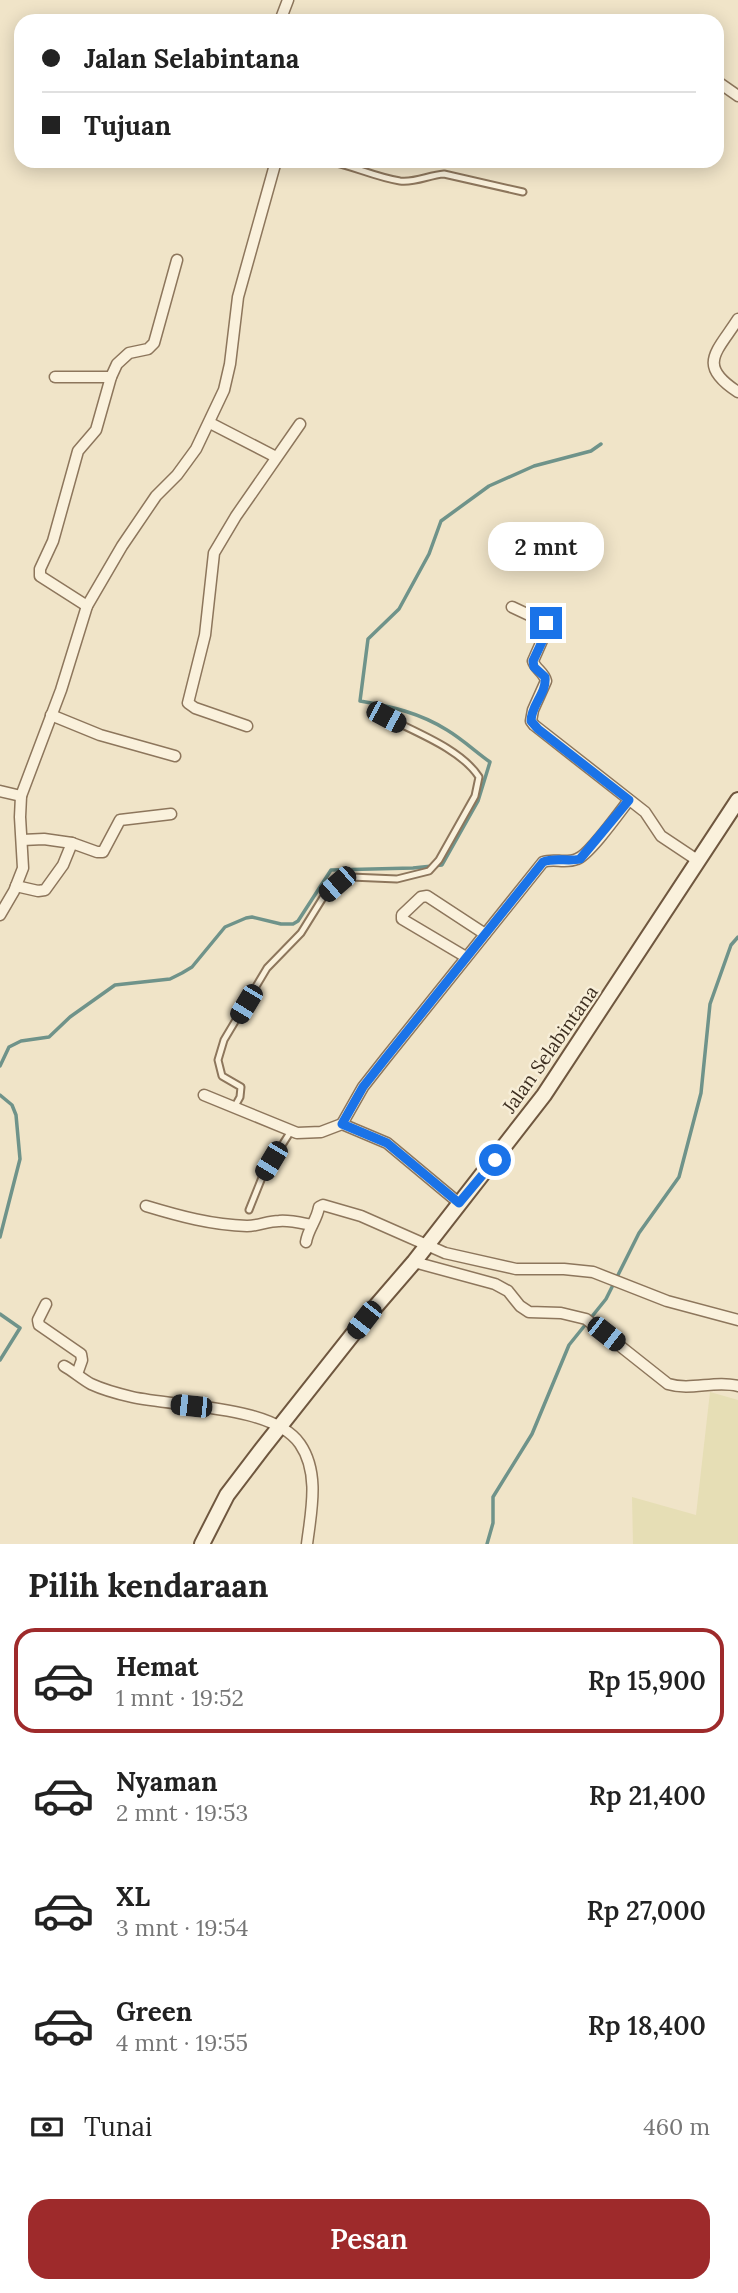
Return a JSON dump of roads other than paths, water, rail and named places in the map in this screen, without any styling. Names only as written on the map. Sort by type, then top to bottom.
[{"type":"street","points":[[0,915],[23,867],[21,796],[87,606],[122,546],[156,496],[177,475],[210,423],[224,390],[238,297],[274,168]]},
{"type":"street","points":[[87,606],[39,573],[52,541],[78,450],[96,430],[111,377],[122,359],[129,353],[148,349],[154,343],[177,260]]},
{"type":"street","points":[[738,319],[712,365],[738,392]]},
{"type":"street","points":[[55,377],[111,377]]},
{"type":"street","points":[[210,423],[276,457]]},
{"type":"street","points":[[247,726],[191,707],[188,701],[205,635],[214,552],[300,424]]},
{"type":"street","points":[[512,607],[548,625],[533,661],[534,667],[546,681],[531,721],[645,813],[657,832],[697,860]]},
{"type":"street","points":[[51,715],[100,735],[175,755]]},
{"type":"street","points":[[0,791],[21,796]]},
{"type":"street","points":[[342,1124],[363,1087],[543,862],[580,859],[629,800]]},
{"type":"street","name":"Jalan Selabintana","points":[[202,1544],[227,1495],[544,1095],[738,800]]},
{"type":"street","points":[[22,840],[44,839],[72,843],[101,853],[120,820],[171,814]]},
{"type":"street","points":[[16,886],[40,891],[47,888],[63,864],[72,843]]},
{"type":"street","points":[[466,957],[402,919],[402,915],[421,897],[427,897],[485,934]]},
{"type":"street","points":[[204,1095],[291,1131],[312,1133],[342,1124],[387,1143],[459,1203]]},
{"type":"street","points":[[146,1206],[197,1221],[251,1226],[280,1221],[311,1225]]},
{"type":"street","points":[[306,1242],[320,1206],[327,1206],[394,1229],[445,1253],[516,1269],[593,1272],[667,1301],[738,1321]]},
{"type":"street","points":[[414,1262],[495,1284],[508,1291],[520,1306],[529,1312],[561,1313],[586,1319],[668,1384],[682,1387],[729,1384],[738,1386]]},
{"type":"street","points":[[46,1304],[38,1320],[39,1325],[81,1354],[82,1360],[77,1374]]},
{"type":"street","points":[[64,1366],[89,1383],[133,1397],[240,1412],[281,1427],[299,1444],[310,1472],[312,1502],[307,1544]]},
{"type":"lane","points":[[354,168],[401,181],[444,174],[523,192]]},
{"type":"lane","points":[[235,1107],[241,1087],[222,1076],[218,1060],[224,1040],[267,968],[295,940],[324,896],[342,879],[397,879],[414,877],[429,871],[439,860],[475,796],[479,777],[474,768],[461,757],[386,717]]},
{"type":"lane","points":[[249,1210],[263,1175],[291,1131]]},
{"type":"waterway","points":[[0,1066],[9,1047],[21,1041],[49,1037],[70,1017],[115,985],[170,979],[192,967],[225,927],[252,917],[293,924],[298,921],[331,870],[442,865],[478,801],[490,762],[437,724],[394,708],[360,701],[368,639],[399,609],[429,554],[441,521],[489,486],[534,466],[591,451],[601,444]]},
{"type":"waterway","points":[[487,1544],[493,1523],[493,1497],[532,1434],[569,1345],[606,1299],[639,1233],[679,1177],[701,1093],[710,1004],[731,945],[738,937]]},
{"type":"waterway","points":[[0,1095],[12,1105],[16,1115],[20,1159],[0,1237]]},
{"type":"waterway","points":[[0,1314],[20,1328],[0,1360]]}]
